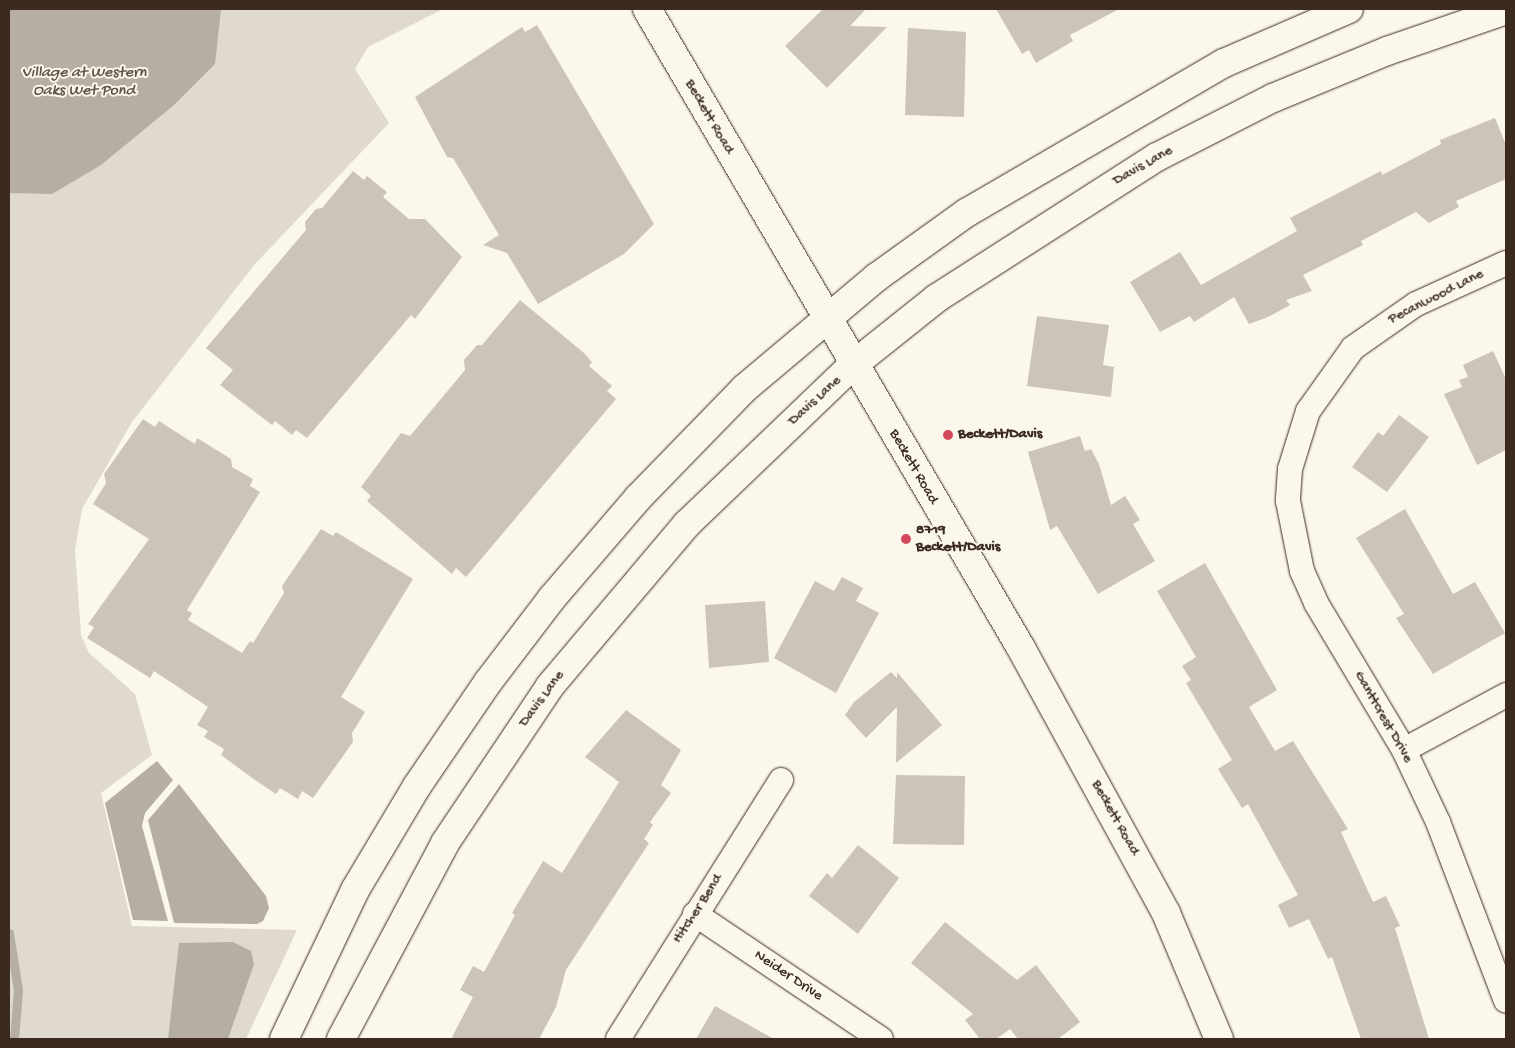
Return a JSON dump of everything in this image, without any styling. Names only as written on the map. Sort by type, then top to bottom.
[{"type":"main road","name":"Beckett Road","points":[[647,9],[824,319],[1021,648],[1139,862],[1192,967],[1219,1039]]},
{"type":"main road","points":[[284,1039],[355,890],[417,786],[488,682],[552,598],[638,498],[745,388],[824,319],[966,213],[1090,137],[1224,63],[1349,9]]},
{"type":"main road","name":"Davis Lane","points":[[341,1039],[445,843],[550,686],[688,524],[853,365],[937,298],[1043,226],[1157,157],[1272,98],[1387,50],[1506,10]]},
{"type":"street","name":"Pecanwood Lane","points":[[1299,432],[1318,390],[1353,348],[1416,304],[1506,263]]},
{"type":"street","name":"Ganttcrest Drive","points":[[1299,432],[1290,468],[1288,500],[1302,571],[1316,603],[1404,750],[1464,882],[1506,1001]]},
{"type":"street","points":[[1404,750],[1506,695]]},
{"type":"street","name":"Hitcher Bend","points":[[618,1039],[781,780]]},
{"type":"street","name":"Neider Drive","points":[[695,914],[880,1039]]},
{"type":"shaded area","points":[[9,9],[443,9],[368,47],[355,69],[389,123],[255,264],[132,422],[82,509],[75,550],[81,635],[89,653],[135,694],[152,755],[101,793],[132,926],[297,930],[246,1039],[9,1039]]},
{"type":"water","name":"Village at Western Oaks Wet Pond","points":[[9,9],[221,9],[215,64],[174,105],[101,165],[52,194],[9,193]]},
{"type":"water","points":[[157,761],[173,780],[145,813],[142,826],[168,921],[133,920],[105,803]]},
{"type":"water","points":[[179,784],[266,896],[269,908],[263,921],[257,924],[174,923],[148,820]]},
{"type":"water","points":[[233,942],[251,951],[254,964],[228,1039],[168,1039],[179,943]]},
{"type":"building","points":[[823,9],[866,9],[850,26],[887,27],[827,88],[785,46]]},
{"type":"building","points":[[996,9],[1119,9],[1070,35],[1073,41],[1036,63],[1029,50],[1022,54]]},
{"type":"building","points":[[537,25],[654,224],[624,254],[538,304],[507,253],[483,245],[499,235],[453,158],[447,157],[415,97],[522,27],[525,32]]},
{"type":"building","points":[[908,28],[966,32],[964,117],[905,115]]},
{"type":"building","points":[[1495,118],[1506,145],[1506,179],[1456,201],[1459,207],[1429,223],[1416,212],[1361,241],[1363,245],[1303,275],[1312,291],[1286,300],[1290,305],[1268,317],[1249,324],[1234,297],[1194,322],[1190,316],[1160,332],[1130,282],[1180,252],[1201,285],[1297,231],[1290,218],[1381,171],[1382,175],[1441,144],[1440,140]]},
{"type":"building","points":[[353,171],[364,180],[367,176],[387,192],[383,197],[409,219],[425,219],[462,257],[415,319],[411,315],[307,438],[296,430],[292,435],[275,421],[272,425],[220,385],[233,370],[206,348],[306,230],[305,222],[316,209],[322,208]]},
{"type":"building","points":[[520,300],[584,353],[592,362],[589,366],[612,386],[607,391],[616,399],[466,577],[456,568],[452,574],[367,501],[371,496],[361,487],[401,433],[410,436],[465,370],[464,360],[477,345],[482,345]]},
{"type":"building","points":[[1037,316],[1109,325],[1103,365],[1114,367],[1111,397],[1027,386]]},
{"type":"building","points":[[1493,351],[1506,379],[1506,450],[1477,465],[1444,394],[1462,387],[1459,380],[1468,377],[1463,365]]},
{"type":"building","points":[[1399,415],[1429,437],[1387,492],[1352,467],[1378,432],[1383,436]]},
{"type":"building","points":[[143,419],[155,427],[159,421],[195,444],[197,438],[231,459],[232,467],[253,479],[250,486],[260,492],[187,610],[192,613],[188,620],[242,653],[250,641],[253,643],[284,593],[282,586],[321,529],[333,536],[336,532],[413,579],[341,697],[365,712],[352,733],[353,742],[313,798],[302,791],[298,799],[280,788],[276,794],[255,780],[221,755],[224,749],[204,737],[208,731],[197,725],[208,707],[154,671],[150,678],[87,638],[94,627],[88,624],[149,539],[93,504],[106,483],[104,474]]},
{"type":"building","points":[[1080,436],[1085,451],[1091,449],[1099,464],[1111,505],[1125,496],[1140,520],[1133,524],[1155,561],[1098,594],[1057,526],[1050,530],[1028,452]]},
{"type":"building","points":[[1405,509],[1453,594],[1475,582],[1505,633],[1433,674],[1396,618],[1404,614],[1356,538]]},
{"type":"building","points":[[1205,563],[1277,690],[1249,707],[1275,751],[1293,741],[1348,829],[1341,832],[1373,902],[1386,896],[1400,926],[1395,928],[1429,1039],[1361,1039],[1332,957],[1328,959],[1309,919],[1289,928],[1278,905],[1298,895],[1248,804],[1242,808],[1218,769],[1232,760],[1186,683],[1191,680],[1182,666],[1196,657],[1157,591]]},
{"type":"building","points":[[842,577],[863,588],[856,601],[879,613],[836,693],[774,658],[815,581],[834,591]]},
{"type":"building","points":[[765,601],[769,662],[709,668],[705,605]]},
{"type":"building","points":[[891,672],[897,678],[897,672],[942,725],[896,763],[897,707],[866,738],[845,715],[854,702]]},
{"type":"building","points":[[626,710],[681,750],[661,785],[671,793],[650,822],[653,825],[644,839],[649,843],[566,970],[556,1007],[539,1039],[451,1039],[473,997],[460,990],[473,966],[484,972],[515,915],[512,913],[543,861],[562,873],[619,782],[585,757]]},
{"type":"building","points":[[896,775],[965,776],[964,845],[893,844]]},
{"type":"building","points":[[858,845],[899,878],[858,934],[809,896],[827,873],[832,878]]},
{"type":"building","points":[[945,922],[1017,980],[1036,965],[1080,1022],[1058,1039],[1018,1039],[1010,1029],[996,1039],[980,1039],[965,1020],[973,1014],[911,963]]},
{"type":"building","points":[[715,1006],[774,1039],[696,1039]]},
{"type":"waterway","points":[[9,933],[18,990],[14,1039]]},
{"type":"place","name":"Beckett/Davis","points":[[948,435]]},
{"type":"place","name":"8719 Beckett/Davis","points":[[906,539]]}]
